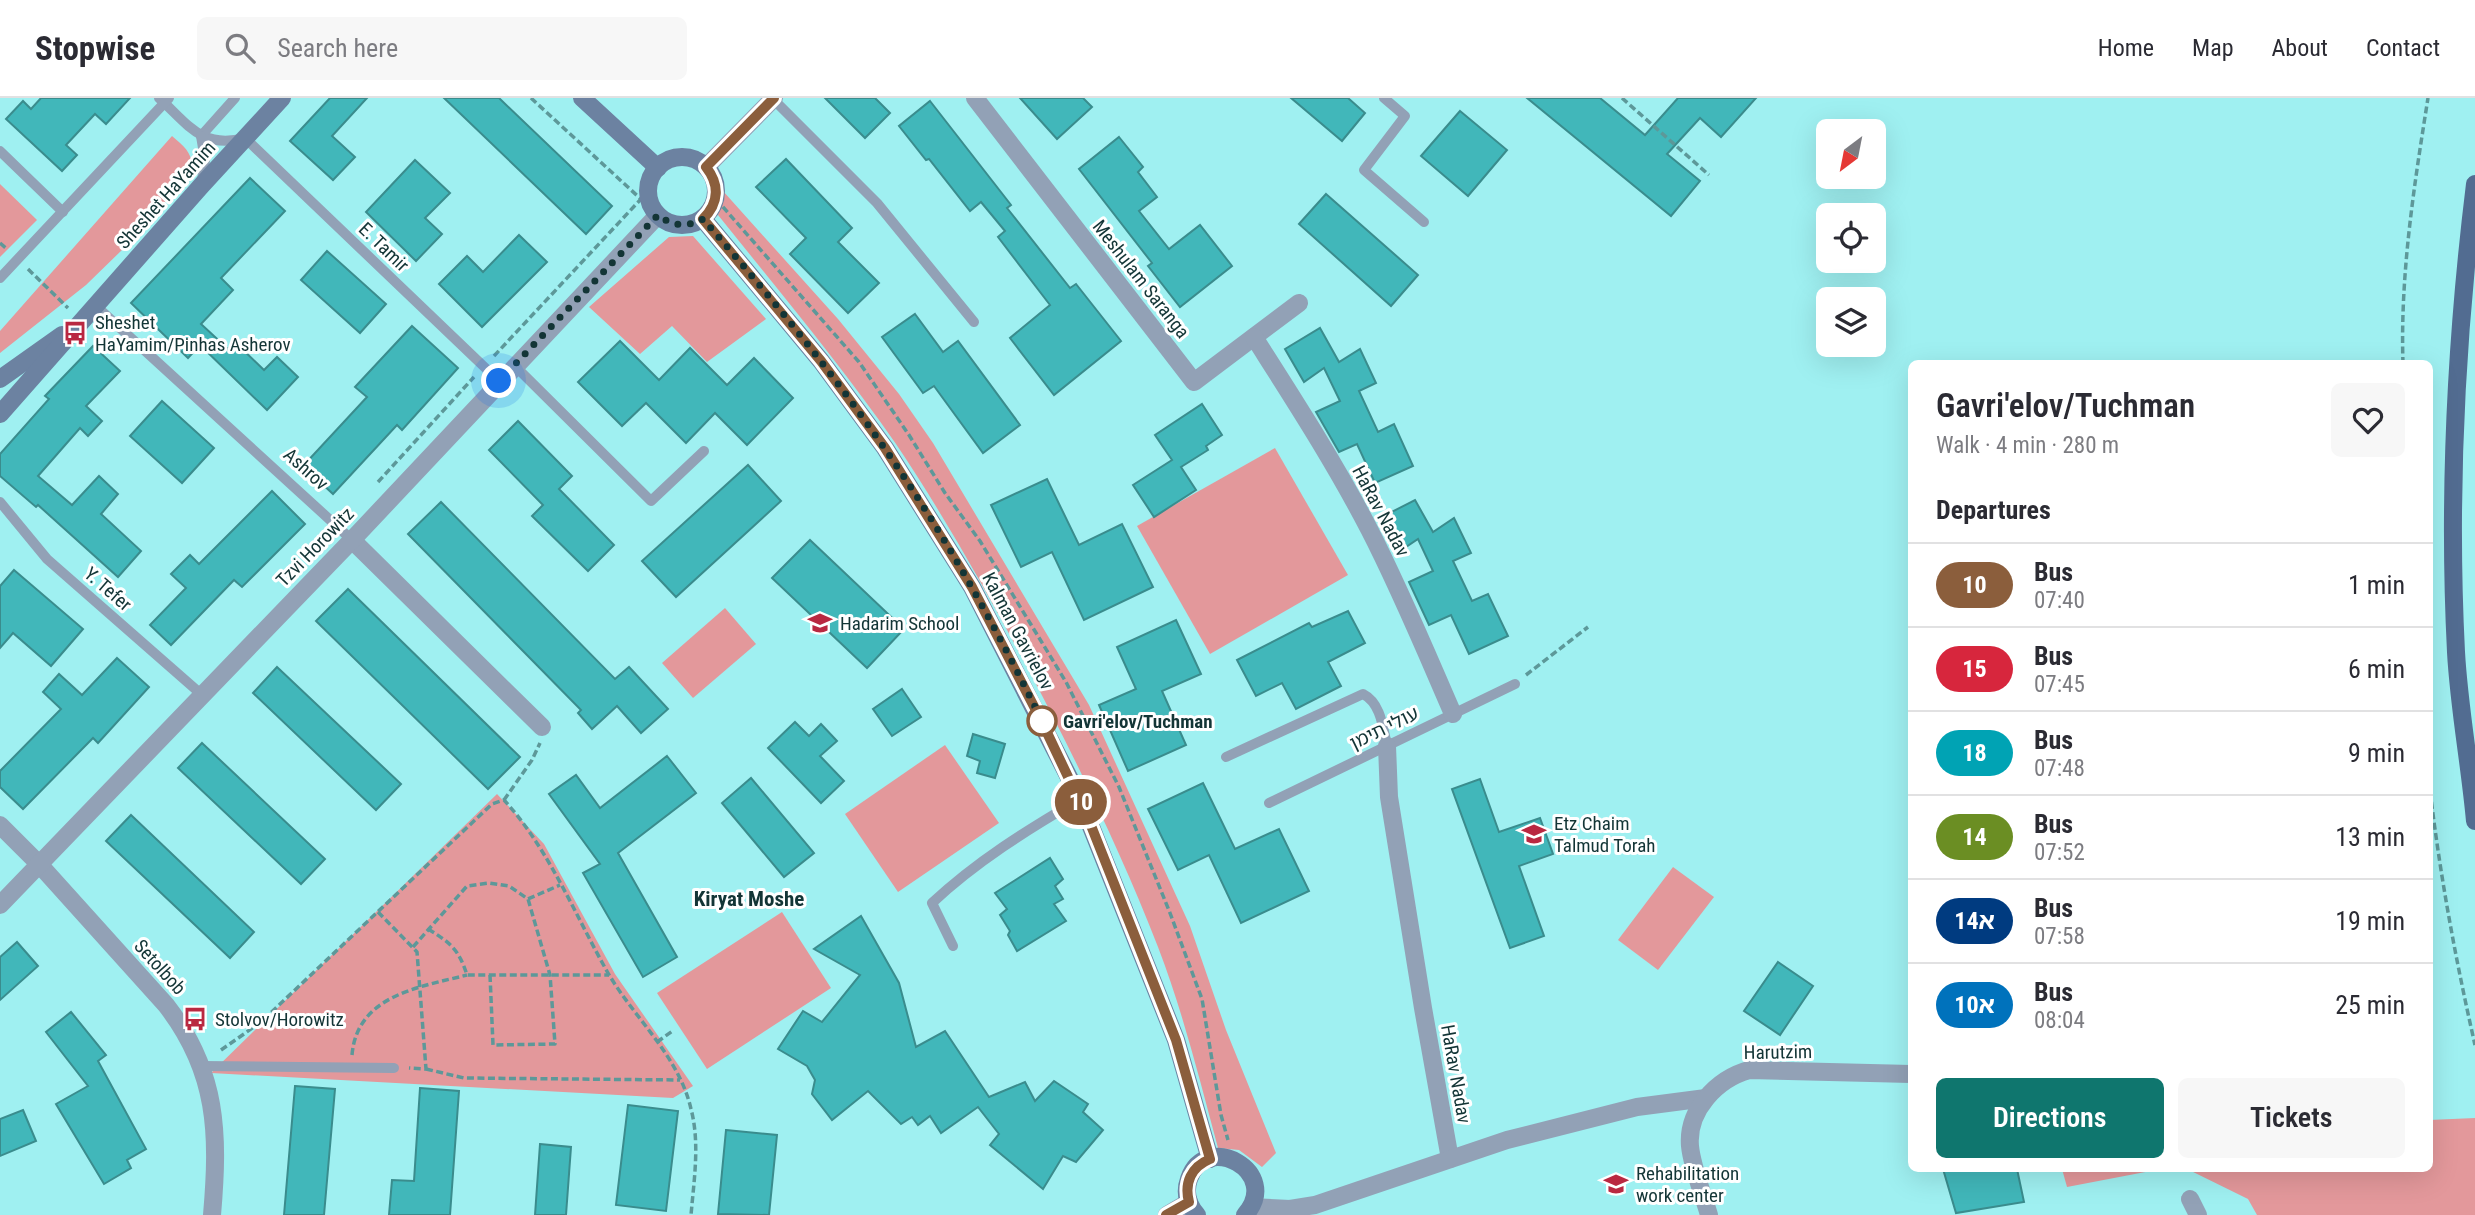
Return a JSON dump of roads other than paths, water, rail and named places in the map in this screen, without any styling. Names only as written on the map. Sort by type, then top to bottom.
[{"type":"main road","points":[[2475,184],[2461,297],[2454,521],[2456,654],[2475,821]]},
{"type":"street","name":"Sheshet HaYamim","points":[[0,414],[282,98]]},
{"type":"street","points":[[582,98],[658,167]]},
{"type":"street","points":[[706,167],[774,98]]},
{"type":"street","name":"Meshulam Saranga","points":[[975,98],[1194,382],[1299,303]]},
{"type":"street","points":[[676,158],[687,158],[706,167],[713,176],[716,199],[703,219],[685,226],[666,221],[658,215],[649,197],[649,186],[658,167],[676,158]]},
{"type":"street","name":"Tzvi Horowitz","points":[[0,905],[352,540],[658,215]]},
{"type":"street","name":"Kalman Gavrielov","points":[[703,219],[821,361],[885,448],[972,587],[1080,800],[1176,1040],[1210,1159]]},
{"type":"street","name":"Sheshet HaYamim","points":[[0,379],[82,321]]},
{"type":"street","name":"HaRav Nadav","points":[[1254,337],[1310,426],[1369,529],[1409,612],[1453,714]]},
{"type":"street","name":"Ashrov","points":[[352,540],[542,727]]},
{"type":"street","name":"HaRav Nadav","points":[[1387,746],[1389,797],[1450,1159]]},
{"type":"street","name":"Setolbob","points":[[0,825],[39,864],[183,1026],[199,1060],[213,1108],[216,1139],[212,1215]]},
{"type":"street","name":"Harutzim","points":[[1709,1215],[1690,1146],[1692,1126],[1706,1098],[1720,1083],[1734,1074],[1749,1070],[1908,1074]]},
{"type":"street","points":[[1167,1215],[1193,1209],[1186,1191],[1191,1174],[1198,1165],[1210,1159],[1233,1159],[1248,1171],[1255,1186],[1248,1211],[1290,1209],[1315,1205],[1507,1140],[1637,1107],[1706,1098]]},
{"type":"lane","points":[[201,136],[235,98]]},
{"type":"lane","points":[[774,98],[877,203],[974,322]]},
{"type":"lane","points":[[1384,98],[1405,116],[1364,170],[1424,222]]},
{"type":"lane","points":[[0,278],[164,100],[201,136],[220,143],[245,138]]},
{"type":"lane","points":[[201,136],[205,160],[201,186]]},
{"type":"lane","name":"E. Tamir","points":[[245,138],[499,381]]},
{"type":"lane","points":[[0,152],[63,212]]},
{"type":"lane","name":"Ashrov","points":[[96,306],[352,540]]},
{"type":"lane","points":[[514,366],[651,501],[705,452]]},
{"type":"lane","name":"Y. Tefer","points":[[0,502],[47,559],[201,694]]},
{"type":"lane","name":"עולי תימן","points":[[1269,803],[1515,684]]},
{"type":"lane","points":[[1226,757],[1363,694],[1370,697],[1377,708],[1387,746]]},
{"type":"lane","points":[[953,946],[932,903],[962,875],[1017,835],[1080,800]]},
{"type":"lane","points":[[199,1060],[394,1068]]},
{"type":"place","name":"Sheshet HaYamim/Pinhas Asherov","points":[[75,333]]},
{"type":"place","name":"Hadarim School","points":[[820,623]]},
{"type":"place","name":"Gavri'elov/Tuchman","points":[[1042,721]]},
{"type":"place","name":"Etz Chaim Talmud Torah","points":[[1534,834]]},
{"type":"place","name":"Stolvov/Horowitz","points":[[195,1019]]},
{"type":"place","name":"Rehabilitation work center","points":[[1616,1184]]},
{"type":"district","name":"Kiryat Moshe","points":[[749,899]]}]
